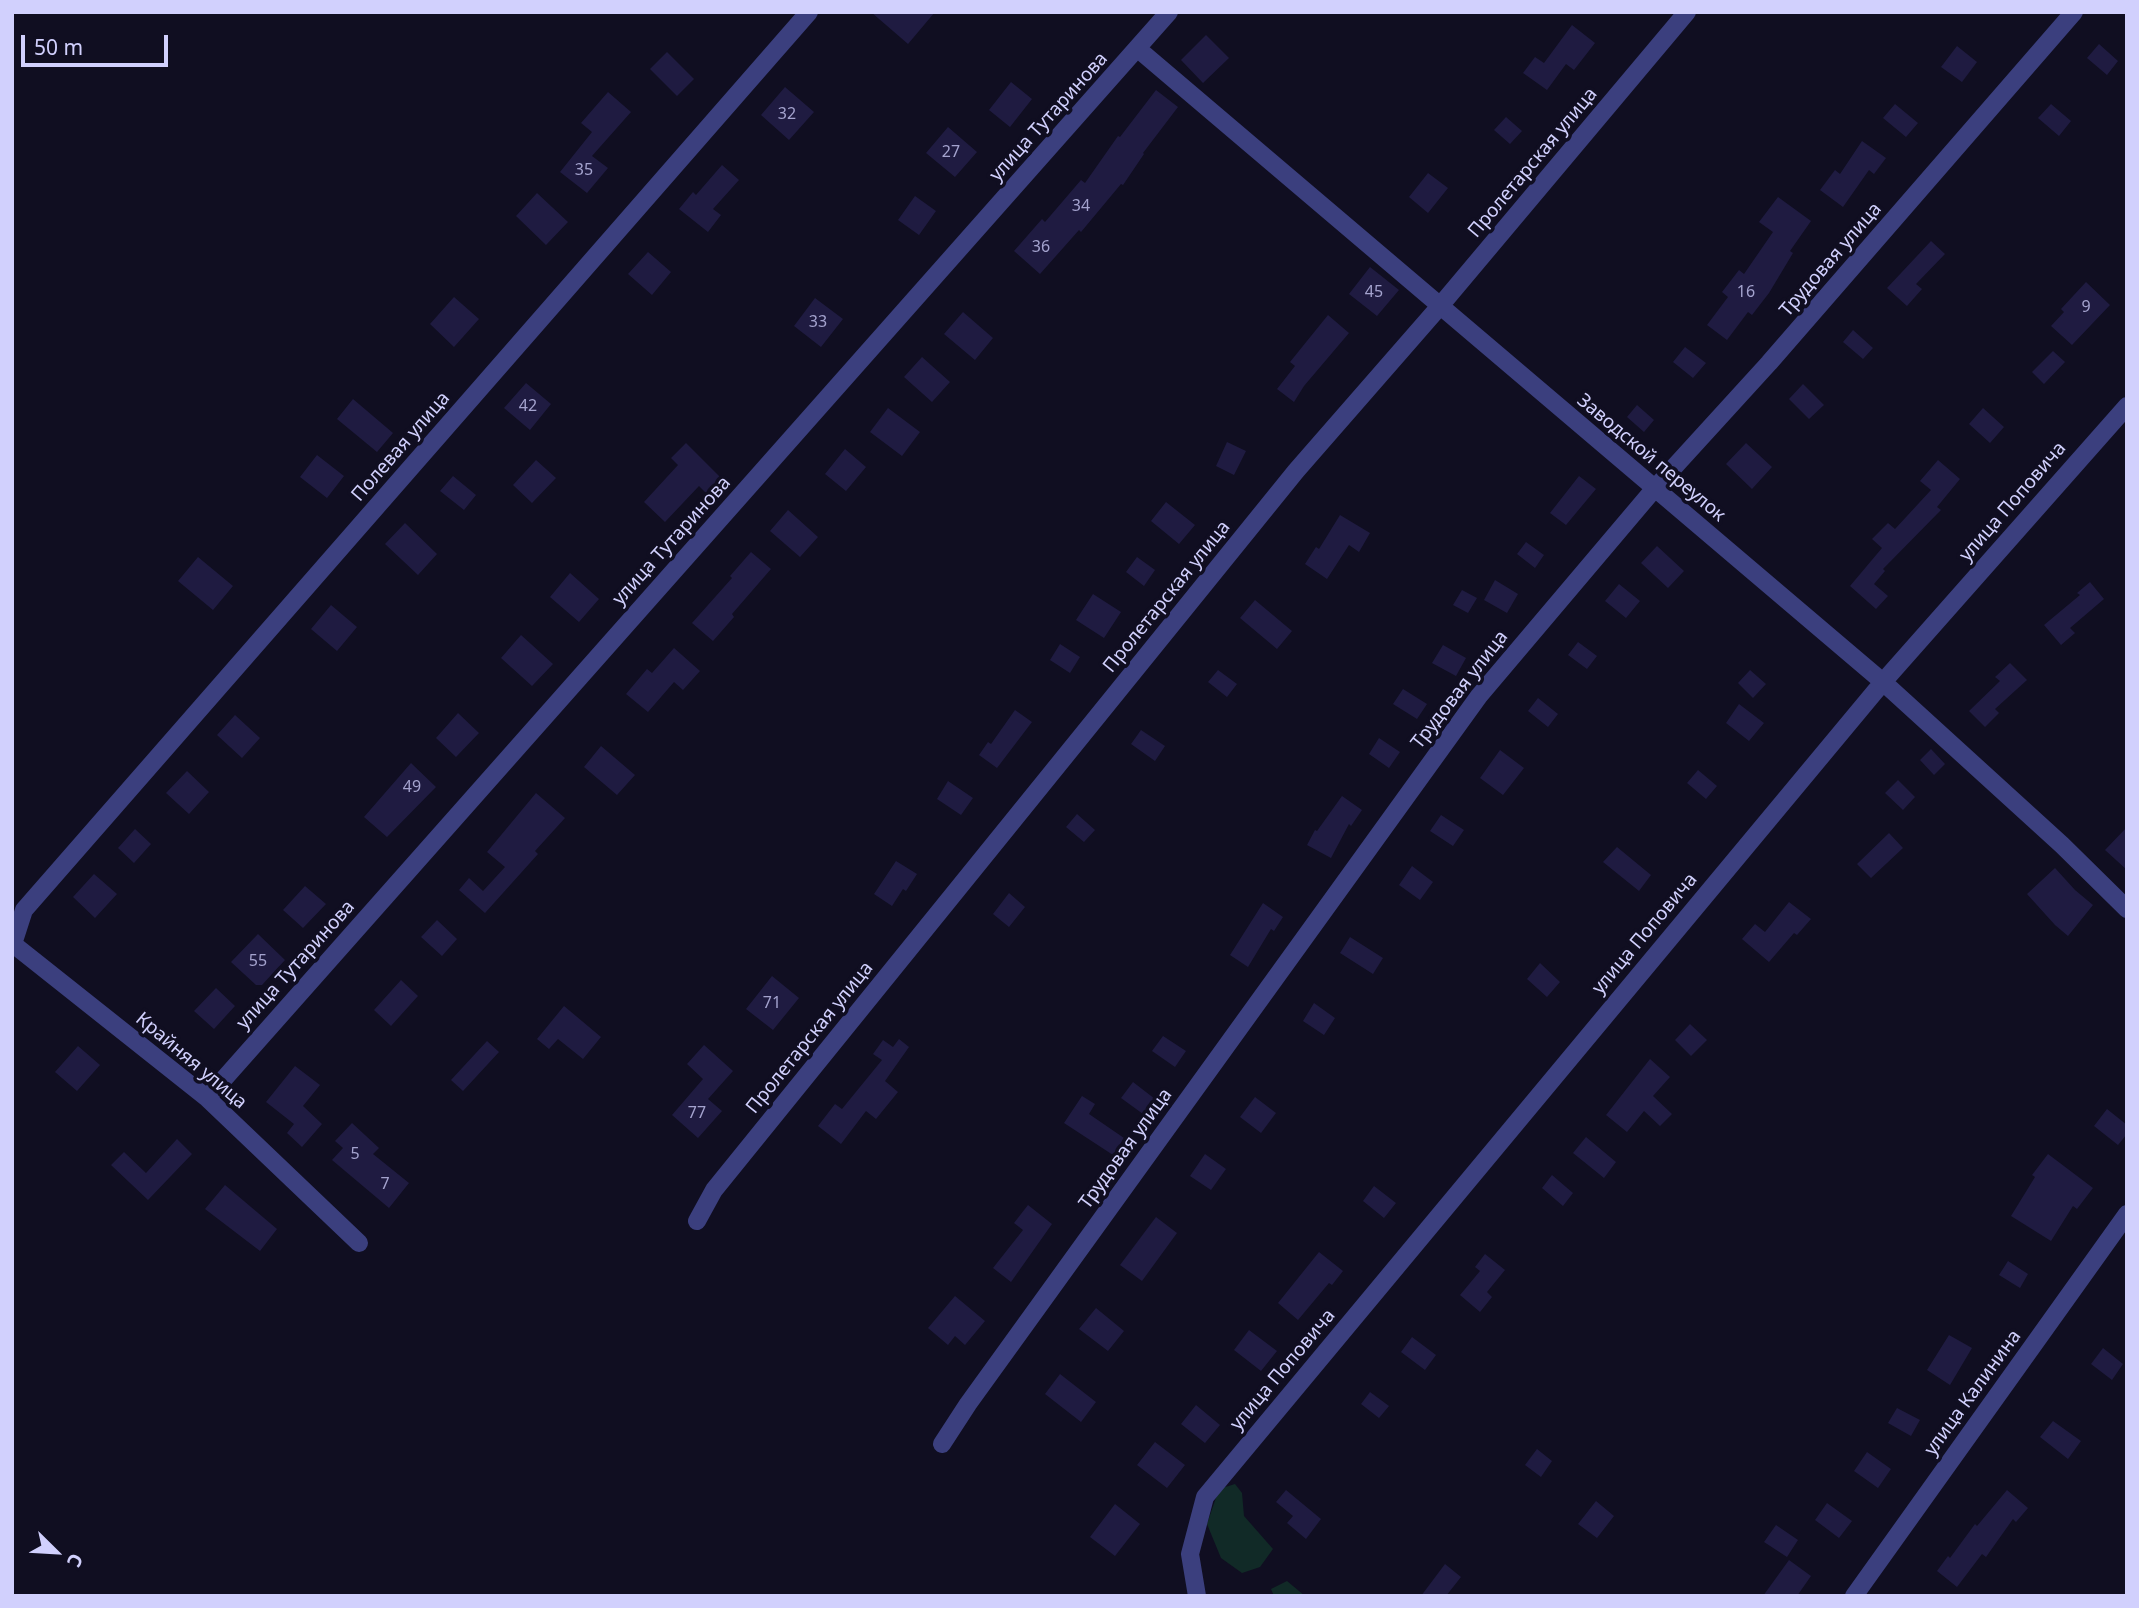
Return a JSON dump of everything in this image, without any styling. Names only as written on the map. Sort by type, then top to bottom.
[{"type":"street","name":"Полевая улица","points":[[24,910],[810,12]]},
{"type":"street","name":"улица Тутаринова","points":[[207,1098],[1169,12]]},
{"type":"street","name":"Пролетарская улица","points":[[697,1221],[714,1190],[1296,471],[1440,306],[1687,12]]},
{"type":"street","name":"Трудовая улица","points":[[942,1444],[1479,695],[1655,488],[1769,363],[2074,12]]},
{"type":"street","name":"Заводской переулок","points":[[1138,49],[1883,682],[2062,845],[2127,909]]},
{"type":"street","name":"улица Поповича","points":[[1198,1596],[1191,1554],[1205,1497],[1883,682],[2127,406]]},
{"type":"street","name":"Крайняя улица","points":[[24,910],[13,944],[207,1098],[359,1243]]},
{"type":"street","name":"улица Калинина","points":[[1854,1596],[2127,1214]]},
{"type":"green space","points":[[1235,1484],[1242,1493],[1244,1516],[1273,1549],[1260,1567],[1242,1573],[1221,1558],[1207,1524],[1219,1489]]},
{"type":"green space","points":[[1287,1581],[1305,1596],[1274,1596],[1271,1589]]},
{"type":"building","points":[[871,12],[935,12],[908,44]]},
{"type":"building","points":[[1572,25],[1595,43],[1574,70],[1566,64],[1547,90],[1523,73],[1535,57],[1544,63]]},
{"type":"building","points":[[1206,35],[1229,58],[1203,83],[1181,60]]},
{"type":"building","points":[[2099,44],[2118,61],[2107,75],[2087,58]]},
{"type":"building","points":[[1957,46],[1977,62],[1962,82],[1941,67]]},
{"type":"building","points":[[667,52],[694,79],[677,96],[650,69]]},
{"type":"building","points":[[1011,82],[1032,99],[1010,127],[989,110]]},
{"type":"building","points":[[785,87],[814,112],[789,140],[761,115]]},
{"type":"building","points":[[1156,90],[1178,107],[1123,185],[1121,184],[1081,232],[1079,230],[1040,274],[1014,251],[1042,219],[1045,222],[1081,180],[1085,183],[1118,136],[1120,137]]},
{"type":"building","points":[[608,92],[631,112],[592,156],[608,168],[587,193],[560,172],[592,132],[581,123]]},
{"type":"building","points":[[1895,104],[1918,123],[1906,137],[1883,118]]},
{"type":"building","points":[[2051,104],[2071,121],[2059,136],[2038,118]]},
{"type":"building","points":[[1506,117],[1522,131],[1510,144],[1494,130]]},
{"type":"building","points":[[948,127],[977,152],[955,177],[926,153]]},
{"type":"building","points":[[1862,141],[1886,158],[1874,174],[1869,170],[1843,207],[1820,190],[1835,170],[1840,174]]},
{"type":"building","points":[[722,165],[739,180],[713,209],[721,215],[708,232],[679,209],[693,192],[696,195]]},
{"type":"building","points":[[1428,173],[1448,188],[1428,213],[1409,197]]},
{"type":"building","points":[[537,193],[568,222],[546,245],[516,216]]},
{"type":"building","points":[[915,196],[936,211],[919,235],[898,220]]},
{"type":"building","points":[[1778,197],[1811,221],[1790,251],[1793,253],[1769,293],[1752,315],[1748,312],[1727,340],[1707,325],[1728,297],[1722,292],[1739,270],[1744,274],[1773,232],[1759,222]]},
{"type":"building","points":[[1931,241],[1945,254],[1916,284],[1922,289],[1907,306],[1887,288]]},
{"type":"building","points":[[648,252],[671,272],[652,295],[628,274]]},
{"type":"building","points":[[1370,267],[1399,290],[1377,316],[1349,294]]},
{"type":"building","points":[[2086,282],[2110,305],[2072,345],[2051,326],[2064,312],[2061,309]]},
{"type":"building","points":[[454,297],[479,319],[454,347],[430,324]]},
{"type":"building","points":[[815,298],[843,319],[821,347],[794,326]]},
{"type":"building","points":[[963,312],[993,338],[975,360],[944,334]]},
{"type":"building","points":[[1328,315],[1349,333],[1304,386],[1294,402],[1277,389],[1295,366],[1290,362]]},
{"type":"building","points":[[1853,330],[1873,348],[1863,359],[1843,342]]},
{"type":"building","points":[[1685,347],[1706,363],[1693,378],[1673,362]]},
{"type":"building","points":[[2053,351],[2065,362],[2044,384],[2032,372]]},
{"type":"building","points":[[922,357],[950,382],[932,402],[904,377]]},
{"type":"building","points":[[526,383],[551,404],[530,430],[504,408]]},
{"type":"building","points":[[1803,384],[1824,405],[1809,419],[1789,399]]},
{"type":"building","points":[[353,399],[393,433],[377,452],[337,419]]},
{"type":"building","points":[[1637,405],[1654,420],[1644,432],[1627,417]]},
{"type":"building","points":[[888,408],[920,432],[902,456],[870,432]]},
{"type":"building","points":[[1983,408],[2004,427],[1990,443],[1969,424]]},
{"type":"building","points":[[1227,442],[1246,451],[1234,475],[1216,466]]},
{"type":"building","points":[[686,443],[721,478],[706,493],[699,486],[665,522],[644,502],[678,465],[671,458]]},
{"type":"building","points":[[1746,443],[1772,467],[1752,489],[1726,464]]},
{"type":"building","points":[[845,449],[866,467],[846,491],[825,474]]},
{"type":"building","points":[[317,455],[344,476],[327,498],[300,477]]},
{"type":"building","points":[[536,460],[556,478],[532,503],[513,485]]},
{"type":"building","points":[[1938,460],[1960,479],[1937,507],[1941,510],[1883,569],[1885,571],[1874,584],[1888,596],[1876,609],[1850,586],[1882,548],[1872,539],[1888,523],[1895,529],[1931,490],[1920,481]]},
{"type":"building","points":[[453,476],[476,495],[464,510],[440,491]]},
{"type":"building","points":[[1579,476],[1596,489],[1566,525],[1550,513]]},
{"type":"building","points":[[1166,502],[1195,525],[1179,544],[1151,521]]},
{"type":"building","points":[[788,510],[818,537],[800,557],[770,531]]},
{"type":"building","points":[[1340,515],[1370,533],[1359,552],[1349,545],[1327,579],[1305,564],[1316,547],[1319,549]]},
{"type":"building","points":[[405,523],[437,554],[418,575],[385,544]]},
{"type":"building","points":[[1526,542],[1544,555],[1535,568],[1517,554]]},
{"type":"building","points":[[1657,546],[1684,571],[1668,588],[1641,563]]},
{"type":"building","points":[[751,552],[771,569],[732,614],[734,617],[713,641],[692,623]]},
{"type":"building","points":[[198,557],[233,586],[213,610],[178,581]]},
{"type":"building","points":[[1137,557],[1155,570],[1144,586],[1126,572]]},
{"type":"building","points":[[570,573],[599,599],[579,622],[550,597]]},
{"type":"building","points":[[1495,580],[1518,594],[1507,613],[1484,600]]},
{"type":"building","points":[[2090,582],[2104,599],[2070,628],[2075,633],[2061,645],[2044,625],[2080,595],[2077,593]]},
{"type":"building","points":[[1619,584],[1640,601],[1626,618],[1605,601]]},
{"type":"building","points":[[1462,590],[1477,598],[1468,613],[1453,605]]},
{"type":"building","points":[[1093,594],[1121,612],[1104,638],[1076,620]]},
{"type":"building","points":[[1255,600],[1292,631],[1277,649],[1240,618]]},
{"type":"building","points":[[331,605],[357,627],[337,651],[311,629]]},
{"type":"building","points":[[521,635],[553,664],[532,686],[501,658]]},
{"type":"building","points":[[1578,642],[1597,656],[1587,669],[1568,655]]},
{"type":"building","points":[[1060,644],[1080,657],[1070,673],[1050,660]]},
{"type":"building","points":[[1443,645],[1466,658],[1456,676],[1432,663]]},
{"type":"building","points":[[674,648],[700,671],[683,690],[674,682],[648,712],[626,694],[647,669],[652,673]]},
{"type":"building","points":[[2010,663],[2027,680],[1995,709],[1999,713],[1985,727],[1969,711],[2000,681],[1995,677]]},
{"type":"building","points":[[1218,670],[1237,684],[1227,697],[1208,682]]},
{"type":"building","points":[[1750,670],[1766,684],[1753,698],[1738,683]]},
{"type":"building","points":[[1403,689],[1427,704],[1417,719],[1393,704]]},
{"type":"building","points":[[1538,698],[1558,714],[1548,727],[1528,711]]},
{"type":"building","points":[[1739,704],[1764,723],[1749,741],[1726,723]]},
{"type":"building","points":[[1015,710],[1032,722],[997,768],[979,755],[988,742],[991,744]]},
{"type":"building","points":[[458,713],[479,733],[456,757],[436,738]]},
{"type":"building","points":[[235,715],[260,738],[242,758],[217,735]]},
{"type":"building","points":[[1141,730],[1165,746],[1155,761],[1131,744]]},
{"type":"building","points":[[1379,738],[1400,752],[1389,768],[1369,754]]},
{"type":"building","points":[[601,746],[635,775],[617,795],[584,767]]},
{"type":"building","points":[[1931,749],[1945,764],[1934,775],[1920,760]]},
{"type":"building","points":[[1500,750],[1524,768],[1503,795],[1480,778]]},
{"type":"building","points":[[411,763],[436,787],[387,837],[364,817]]},
{"type":"building","points":[[1698,770],[1717,786],[1706,799],[1687,783]]},
{"type":"building","points":[[187,771],[209,792],[189,814],[166,793]]},
{"type":"building","points":[[1898,780],[1915,797],[1903,810],[1885,793]]},
{"type":"building","points":[[948,781],[973,798],[961,815],[937,799]]},
{"type":"building","points":[[536,793],[565,818],[535,851],[538,854],[485,913],[459,890],[469,878],[483,891],[505,867],[487,852]]},
{"type":"building","points":[[1342,796],[1362,810],[1351,826],[1349,824],[1331,858],[1307,845],[1315,830],[1317,831]]},
{"type":"building","points":[[1077,814],[1095,830],[1084,842],[1066,827]]},
{"type":"building","points":[[1441,815],[1464,830],[1453,846],[1430,831]]},
{"type":"building","points":[[2127,827],[2127,870],[2105,850]]},
{"type":"building","points":[[135,829],[151,844],[134,863],[118,848]]},
{"type":"building","points":[[1889,833],[1903,848],[1871,878],[1857,864]]},
{"type":"building","points":[[1617,847],[1651,875],[1639,891],[1603,862]]},
{"type":"building","points":[[896,861],[917,874],[892,906],[874,894]]},
{"type":"building","points":[[1412,866],[1433,882],[1420,900],[1399,885]]},
{"type":"building","points":[[2055,868],[2093,905],[2068,936],[2027,894]]},
{"type":"building","points":[[94,874],[117,894],[95,918],[73,897]]},
{"type":"building","points":[[305,886],[326,904],[303,928],[283,910]]},
{"type":"building","points":[[1009,893],[1025,907],[1009,927],[993,914]]},
{"type":"building","points":[[1789,902],[1811,919],[1797,935],[1794,933],[1769,962],[1742,939],[1755,924],[1765,932]]},
{"type":"building","points":[[1263,903],[1283,917],[1274,931],[1271,929],[1248,967],[1230,955]]},
{"type":"building","points":[[437,920],[457,939],[442,956],[421,937]]},
{"type":"building","points":[[258,934],[285,960],[262,985],[256,985],[231,962]]},
{"type":"building","points":[[1350,937],[1383,958],[1373,974],[1340,953]]},
{"type":"building","points":[[1540,963],[1560,982],[1547,997],[1527,979]]},
{"type":"building","points":[[772,976],[799,998],[773,1030],[746,1009]]},
{"type":"building","points":[[401,980],[418,996],[391,1026],[374,1010]]},
{"type":"building","points":[[216,988],[235,1006],[214,1029],[194,1011]]},
{"type":"building","points":[[1314,1003],[1335,1018],[1324,1035],[1303,1021]]},
{"type":"building","points":[[564,1006],[601,1037],[583,1059],[558,1039],[549,1049],[537,1039]]},
{"type":"building","points":[[1690,1024],[1707,1040],[1691,1056],[1675,1040]]},
{"type":"building","points":[[1163,1036],[1186,1051],[1175,1067],[1152,1051]]},
{"type":"building","points":[[899,1039],[909,1047],[885,1081],[898,1092],[876,1119],[866,1111],[841,1144],[818,1126],[835,1104],[842,1109],[882,1060],[873,1054],[883,1040],[893,1047]]},
{"type":"building","points":[[487,1041],[499,1052],[463,1091],[451,1080]]},
{"type":"building","points":[[704,1045],[733,1071],[708,1099],[722,1111],[698,1138],[672,1115],[703,1079],[687,1064]]},
{"type":"building","points":[[78,1046],[100,1065],[77,1091],[55,1072]]},
{"type":"building","points":[[1650,1059],[1670,1077],[1653,1096],[1672,1114],[1660,1126],[1644,1111],[1627,1132],[1606,1115]]},
{"type":"building","points":[[295,1066],[320,1085],[303,1106],[322,1124],[302,1147],[287,1133],[294,1124],[266,1102]]},
{"type":"building","points":[[1133,1082],[1155,1099],[1143,1114],[1121,1098]]},
{"type":"building","points":[[1082,1096],[1095,1104],[1089,1114],[1124,1138],[1113,1155],[1064,1123]]},
{"type":"building","points":[[1255,1097],[1276,1113],[1261,1133],[1240,1117]]},
{"type":"building","points":[[2107,1109],[2127,1125],[2127,1134],[2118,1145],[2094,1126]]},
{"type":"building","points":[[352,1123],[379,1148],[373,1154],[409,1183],[389,1208],[332,1160],[343,1148],[335,1141]]},
{"type":"building","points":[[1586,1137],[1616,1162],[1604,1178],[1573,1153]]},
{"type":"building","points":[[177,1139],[192,1154],[148,1200],[111,1165],[124,1152],[146,1173]]},
{"type":"building","points":[[1205,1154],[1226,1169],[1211,1190],[1190,1176]]},
{"type":"building","points":[[2048,1154],[2093,1188],[2077,1209],[2073,1206],[2051,1241],[2011,1216],[2035,1177],[2032,1175]]},
{"type":"building","points":[[1552,1175],[1573,1193],[1563,1206],[1542,1188]]},
{"type":"building","points":[[225,1185],[277,1229],[260,1251],[205,1209]]},
{"type":"building","points":[[1374,1186],[1396,1203],[1384,1218],[1363,1201]]},
{"type":"building","points":[[1028,1205],[1052,1224],[1011,1282],[993,1268],[1023,1230],[1014,1223]]},
{"type":"building","points":[[1156,1217],[1177,1233],[1142,1281],[1120,1265]]},
{"type":"building","points":[[1319,1252],[1343,1271],[1332,1285],[1329,1283],[1298,1320],[1278,1303]]},
{"type":"building","points":[[1485,1254],[1505,1270],[1487,1292],[1492,1297],[1480,1312],[1460,1295],[1480,1271],[1475,1267]]},
{"type":"building","points":[[2008,1261],[2028,1274],[2020,1288],[1999,1275]]},
{"type":"building","points":[[955,1296],[985,1321],[965,1345],[955,1336],[948,1345],[928,1328]]},
{"type":"building","points":[[1096,1308],[1124,1331],[1108,1351],[1079,1329]]},
{"type":"building","points":[[1249,1330],[1277,1351],[1261,1371],[1234,1350]]},
{"type":"building","points":[[1949,1335],[1972,1348],[1950,1385],[1927,1370]]},
{"type":"building","points":[[1412,1337],[1436,1355],[1425,1370],[1401,1352]]},
{"type":"building","points":[[2103,1348],[2123,1364],[2112,1380],[2091,1364]]},
{"type":"building","points":[[1060,1374],[1096,1402],[1081,1422],[1045,1394]]},
{"type":"building","points":[[1370,1392],[1389,1406],[1379,1418],[1361,1404]]},
{"type":"building","points":[[1196,1405],[1220,1425],[1205,1443],[1181,1424]]},
{"type":"building","points":[[1897,1408],[1920,1420],[1911,1436],[1888,1423]]},
{"type":"building","points":[[2053,1421],[2081,1441],[2068,1459],[2040,1437]]},
{"type":"building","points":[[1155,1442],[1185,1465],[1167,1488],[1137,1465]]},
{"type":"building","points":[[1537,1449],[1552,1461],[1541,1477],[1525,1465]]},
{"type":"building","points":[[1867,1452],[1891,1469],[1878,1488],[1854,1471]]},
{"type":"building","points":[[1286,1490],[1321,1519],[1306,1539],[1287,1523],[1293,1516],[1276,1502]]},
{"type":"building","points":[[2007,1490],[2028,1508],[2016,1522],[2013,1519],[1986,1557],[1982,1554],[1957,1587],[1937,1571]]},
{"type":"building","points":[[1596,1501],[1614,1516],[1597,1538],[1578,1524]]},
{"type":"building","points":[[1827,1503],[1852,1521],[1839,1538],[1815,1520]]},
{"type":"building","points":[[1115,1504],[1140,1524],[1115,1556],[1090,1537]]},
{"type":"building","points":[[1776,1525],[1798,1540],[1787,1557],[1764,1542]]},
{"type":"building","points":[[1789,1560],[1811,1576],[1797,1596],[1763,1596]]},
{"type":"building","points":[[1445,1564],[1461,1577],[1446,1596],[1421,1596]]}]
